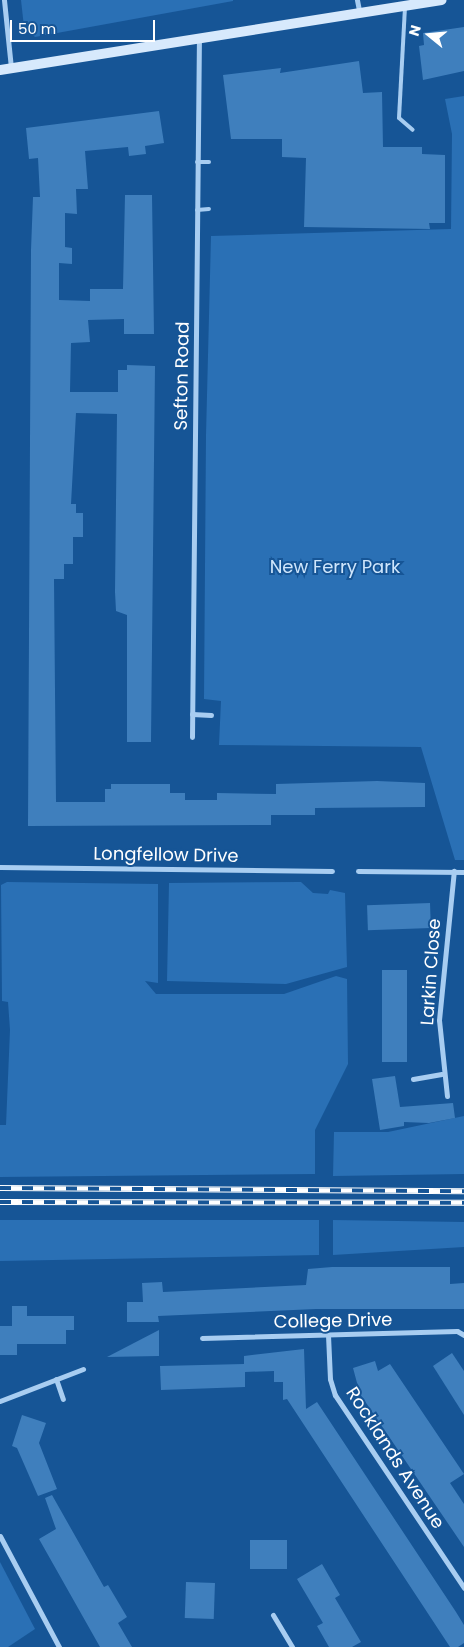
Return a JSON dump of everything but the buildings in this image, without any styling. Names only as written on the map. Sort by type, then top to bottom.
[{"type":"main road","points":[[0,70],[199,39],[358,5],[405,5],[441,0]]},
{"type":"street","points":[[3,2],[11,68]]},
{"type":"street","name":"Sefton Road","points":[[192,737],[199,39]]},
{"type":"street","points":[[192,714],[211,715]]},
{"type":"street","name":"Longfellow Drive","points":[[0,867],[332,870]]},
{"type":"street","points":[[358,871],[464,872]]},
{"type":"street","name":"Larkin Close","points":[[446,1096],[442,1074],[440,985],[454,872]]},
{"type":"street","points":[[412,1079],[442,1074]]},
{"type":"street","name":"College Drive","points":[[202,1338],[457,1331],[464,1335]]},
{"type":"street","name":"Rocklands Avenue","points":[[328,1335],[330,1379],[336,1395],[464,1588]]},
{"type":"street","points":[[0,1401],[83,1369]]},
{"type":"street","points":[[56,1379],[63,1399]]},
{"type":"street","points":[[0,1536],[59,1647]]},
{"type":"street","points":[[273,1615],[292,1647]]},
{"type":"lane","points":[[405,5],[399,118],[413,130]]},
{"type":"lane","points":[[197,162],[209,162]]},
{"type":"lane","points":[[197,210],[209,209]]},
{"type":"green space","points":[[21,0],[233,1],[35,37],[24,27]]},
{"type":"green space","name":"New Ferry Park","points":[[464,96],[464,860],[455,860],[421,747],[219,745],[221,701],[204,699],[206,435],[211,236],[451,229],[452,134],[445,99]]},
{"type":"green space","points":[[7,882],[158,884],[158,983],[145,981],[156,994],[284,994],[336,976],[347,979],[348,1064],[315,1130],[315,1174],[0,1177],[0,1125],[6,1125],[10,1030],[8,1002],[2,1001],[1,885]]},
{"type":"green space","points":[[301,882],[313,893],[328,894],[330,890],[345,893],[347,967],[286,984],[167,981],[169,883]]},
{"type":"green space","points":[[464,1116],[464,1174],[333,1176],[334,1132],[388,1132]]},
{"type":"green space","points":[[0,1220],[319,1220],[319,1255],[0,1261]]},
{"type":"green space","points":[[333,1220],[464,1222],[464,1247],[333,1255]]},
{"type":"green space","points":[[0,1562],[35,1629],[8,1647],[0,1647]]},
{"type":"railway","points":[[0,1188],[464,1191]]},
{"type":"railway","points":[[0,1202],[464,1203]]}]
